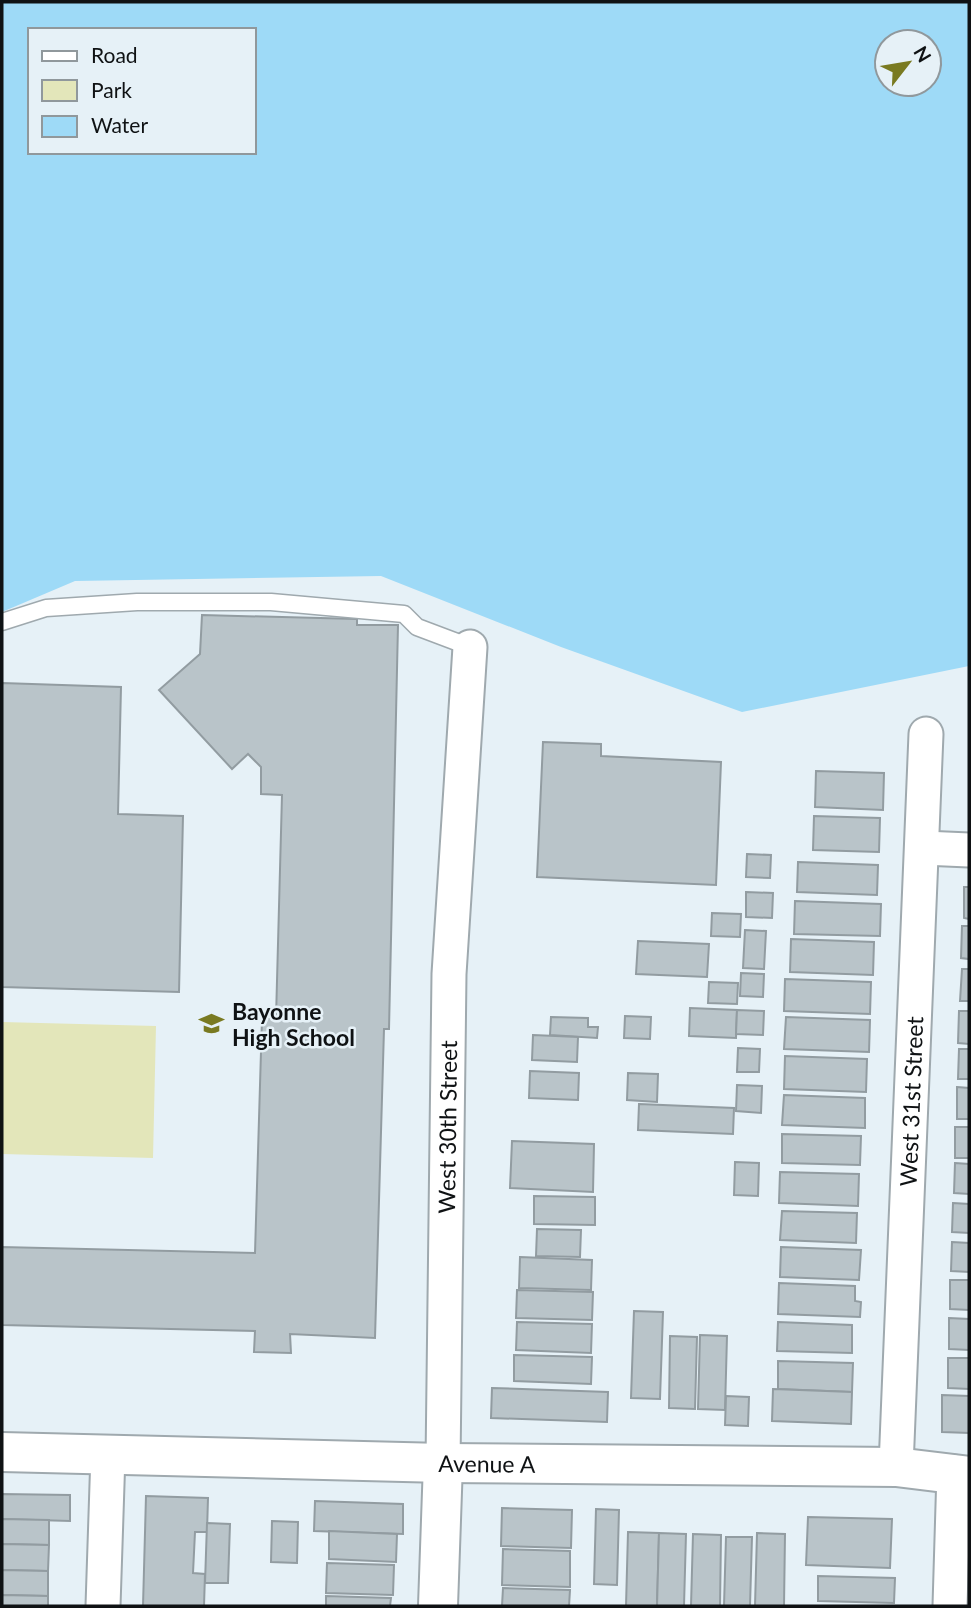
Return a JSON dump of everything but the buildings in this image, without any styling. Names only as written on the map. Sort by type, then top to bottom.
[{"type":"street","name":"West 30th Street","points":[[438,1606],[443,1463],[449,974],[470,648]]},
{"type":"street","name":"West 31st Street","points":[[897,1467],[926,734]]},
{"type":"street","points":[[923,848],[969,850]]},
{"type":"street","name":"Avenue A","points":[[2,1452],[443,1463],[897,1467],[962,1474]]},
{"type":"street","points":[[103,1606],[108,1454]]},
{"type":"street","points":[[950,1606],[962,1474]]},
{"type":"lane","points":[[2,622],[46,608],[99,603],[271,603],[404,614],[418,626],[470,648]]},
{"type":"green space","points":[[2,1022],[156,1026],[153,1158],[2,1154]]},
{"type":"water","points":[[2,2],[969,2],[969,666],[742,712],[561,647],[381,576],[75,581],[2,612]]},
{"type":"place","name":"Bayonne High School","points":[[212,1024]]}]
